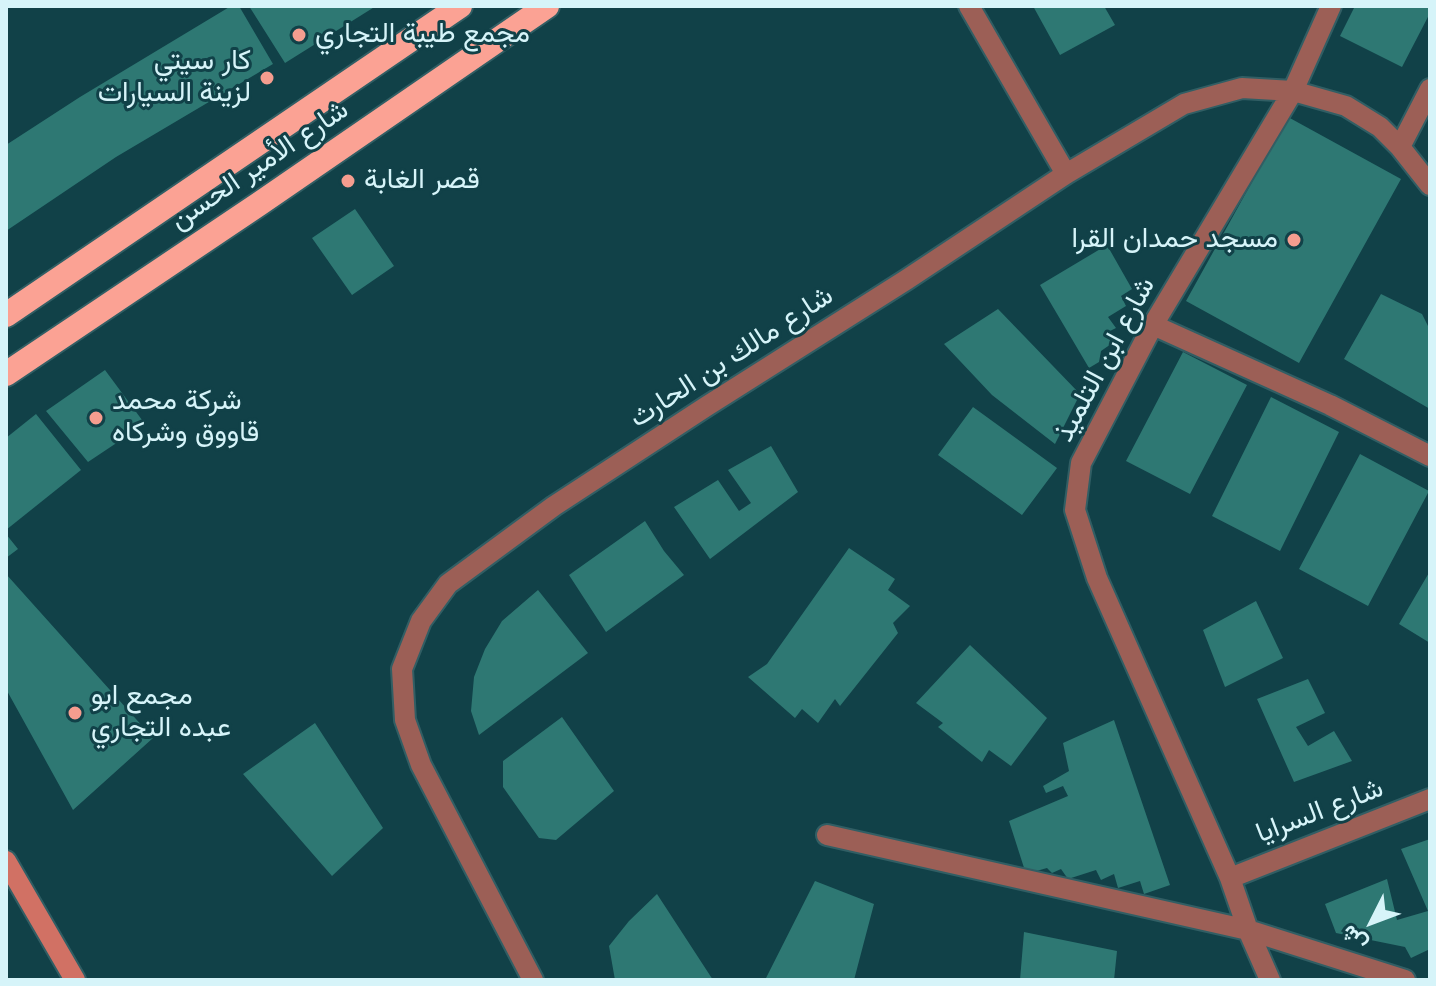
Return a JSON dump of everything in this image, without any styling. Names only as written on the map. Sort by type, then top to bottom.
[{"type":"highway","name":"شارع الأمير الحسن","points":[[6,315],[460,6]]},
{"type":"highway","name":"شارع الأمير الحسن","points":[[6,374],[547,6]]},
{"type":"street","points":[[969,6],[1066,174]]},
{"type":"street","name":"شارع ابن التلميذ","points":[[1270,980],[1230,878],[1097,578],[1075,510],[1081,463],[1153,325],[1293,91],[1331,6]]},
{"type":"street","name":"شارع مالك بن الحارث","points":[[533,980],[421,765],[405,720],[402,669],[421,621],[448,584],[554,506],[1066,174],[1184,104],[1242,88],[1293,91],[1346,106],[1380,127],[1430,185]]},
{"type":"street","points":[[1400,147],[1430,89]]},
{"type":"street","points":[[1153,325],[1330,405],[1430,456]]},
{"type":"street","name":"شارع السرايا","points":[[1230,878],[1430,799]]},
{"type":"street","points":[[827,835],[1248,930],[1405,980]]},
{"type":"street","points":[[6,861],[75,980]]},
{"type":"building","points":[[231,6],[239,6],[273,64],[116,157],[6,231],[6,145]]},
{"type":"building","name":"مجمع طيبة التجاري","points":[[249,6],[376,6],[285,63]]},
{"type":"building","points":[[1033,6],[1104,6],[1115,25],[1060,55]]},
{"type":"building","points":[[1355,6],[1430,6],[1430,13],[1402,67],[1340,36]]},
{"type":"building","name":"مسجد حمدان القرا","points":[[1288,117],[1401,179],[1299,363],[1186,301]]},
{"type":"building","points":[[355,209],[394,266],[352,295],[312,238]]},
{"type":"building","points":[[1107,245],[1132,289],[1121,296],[1126,306],[1108,317],[1116,328],[1106,333],[1114,342],[1101,351],[1099,362],[1089,368],[1040,285]]},
{"type":"building","points":[[1381,294],[1422,314],[1430,330],[1430,409],[1344,359]]},
{"type":"building","points":[[998,309],[1080,394],[1055,444],[992,395],[944,344]]},
{"type":"building","points":[[1183,352],[1247,385],[1190,494],[1126,461]]},
{"type":"building","name":"شركة محمد قاووق وشركاه","points":[[105,370],[145,424],[88,462],[46,411]]},
{"type":"building","points":[[1271,397],[1339,432],[1280,551],[1212,516]]},
{"type":"building","points":[[973,407],[1057,468],[1022,515],[938,455]]},
{"type":"building","points":[[36,414],[81,470],[6,530],[6,438]]},
{"type":"building","points":[[771,446],[798,492],[710,559],[674,507],[718,480],[739,511],[751,503],[728,470]]},
{"type":"building","points":[[1360,454],[1429,491],[1368,606],[1299,569]]},
{"type":"building","points":[[645,521],[684,575],[606,632],[569,575]]},
{"type":"building","points":[[6,534],[18,549],[6,558]]},
{"type":"building","points":[[849,548],[895,579],[888,590],[910,606],[893,623],[898,633],[840,706],[835,699],[818,723],[802,709],[795,718],[748,677],[767,664]]},
{"type":"building","points":[[1430,571],[1430,643],[1399,624]]},
{"type":"building","name":"مجمع ابو عبده التجاري","points":[[6,574],[153,738],[73,810],[6,689]]},
{"type":"building","points":[[538,590],[588,653],[479,735],[471,711],[474,677],[485,649],[502,621]]},
{"type":"building","points":[[1256,601],[1283,658],[1225,687],[1203,630]]},
{"type":"building","points":[[970,645],[1047,718],[1011,766],[989,750],[982,762],[938,727],[943,723],[916,703]]},
{"type":"building","points":[[1308,679],[1325,713],[1296,727],[1308,746],[1334,731],[1352,761],[1294,782],[1257,699]]},
{"type":"building","points":[[562,717],[614,791],[556,840],[539,838],[503,787],[503,761]]},
{"type":"building","points":[[1114,720],[1170,885],[1144,894],[1140,881],[1118,888],[1114,874],[1101,880],[1096,870],[1068,879],[1061,869],[1052,873],[1047,868],[1026,874],[1009,821],[1068,796],[1063,786],[1046,793],[1043,786],[1069,771],[1063,743]]},
{"type":"building","points":[[315,723],[383,828],[332,876],[243,774]]},
{"type":"building","points":[[1430,839],[1430,949],[1411,958],[1405,947],[1336,933],[1325,904],[1387,879],[1397,920],[1428,911],[1401,849]]},
{"type":"building","points":[[815,881],[874,904],[854,980],[765,980]]},
{"type":"building","points":[[657,894],[713,980],[615,980],[609,946]]},
{"type":"building","points":[[1024,932],[1117,951],[1114,980],[1020,980]]},
{"type":"place","name":"مجمع طيبة التجاري","points":[[299,35]]},
{"type":"place","name":"كار سيتي لزينة السيارات","points":[[267,78]]},
{"type":"place","name":"قصر الغابة","points":[[348,181]]},
{"type":"place","name":"مسجد حمدان القرا","points":[[1294,240]]},
{"type":"place","name":"شركة محمد قاووق وشركاه","points":[[96,418]]},
{"type":"place","name":"مجمع ابو عبده التجاري","points":[[75,713]]}]
